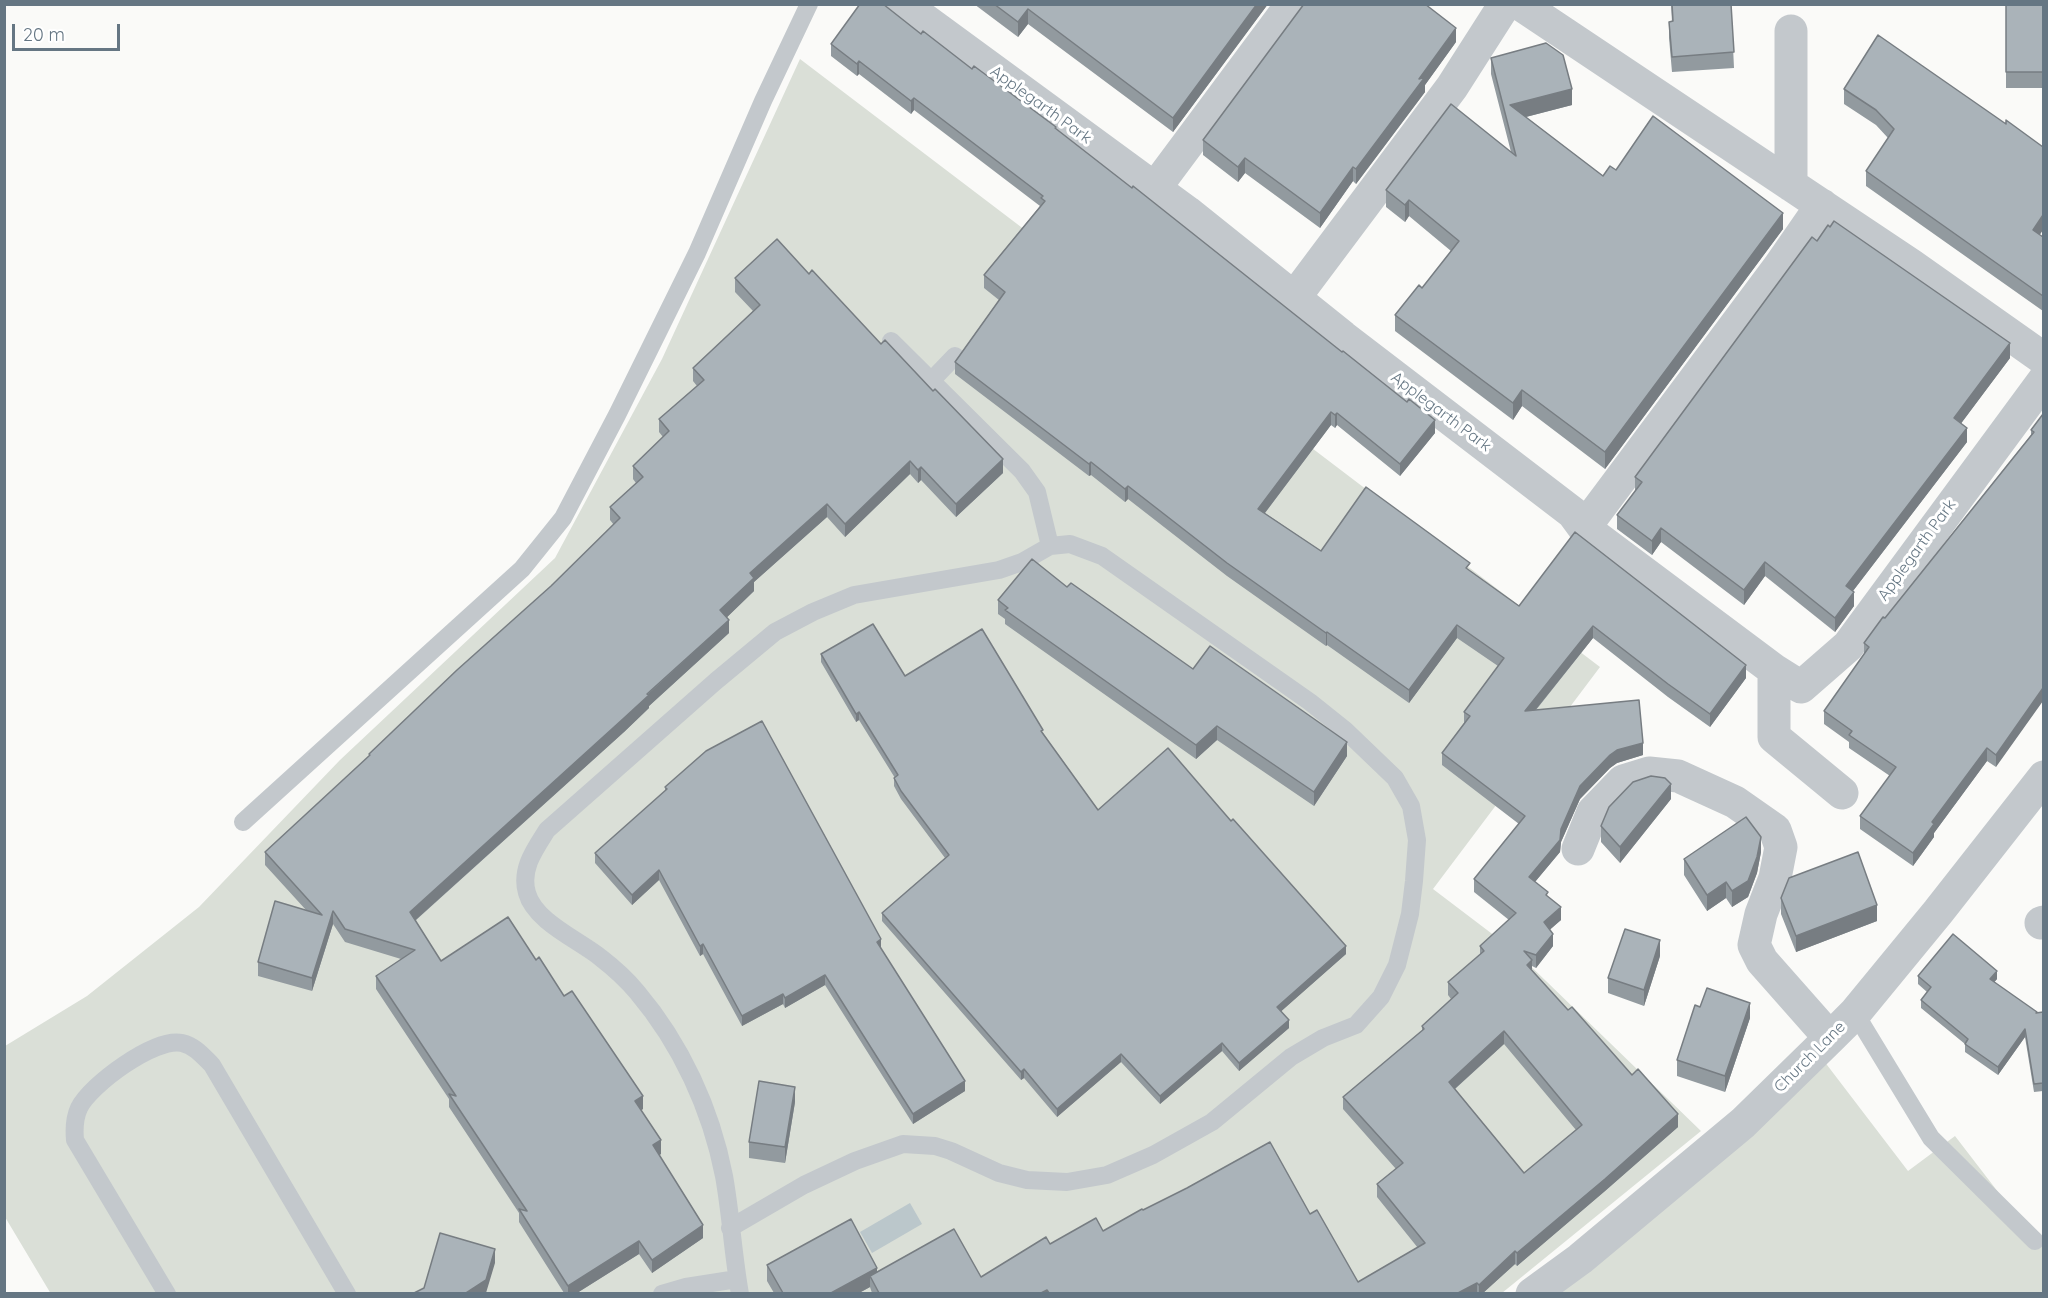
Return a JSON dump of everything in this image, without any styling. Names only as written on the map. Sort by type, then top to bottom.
[{"type":"street","points":[[1155,188],[1292,4]]},
{"type":"street","points":[[1294,298],[1452,87],[1505,4]]},
{"type":"street","points":[[1520,4],[1936,282],[2043,359]]},
{"type":"street","name":"Applegarth Park","points":[[923,10],[1573,513],[1584,528],[1774,670],[1801,687],[1848,646],[2043,380]]},
{"type":"street","points":[[1791,31],[1791,184]]},
{"type":"street","points":[[1584,528],[1779,267],[1822,205]]},
{"type":"street","points":[[1774,670],[1774,737],[1842,793]]},
{"type":"street","points":[[1578,849],[1593,812],[1623,781],[1649,773],[1678,776],[1735,802],[1775,830],[1781,847],[1775,878],[1761,914],[1754,945],[1762,961],[1830,1038]]},
{"type":"street","name":"Church Lane","points":[[1532,1293],[1580,1259],[1743,1123],[1830,1038],[1855,1012],[1938,912],[2043,777]]},
{"type":"lane","points":[[243,822],[522,569],[563,518],[697,253],[763,101],[809,4]]},
{"type":"lane","points":[[891,341],[1022,471],[1037,492],[1050,546]]},
{"type":"lane","points":[[931,381],[955,356]]},
{"type":"lane","points":[[662,1293],[686,1287],[738,1286],[730,1228],[723,1176],[707,1114],[687,1069],[662,1022],[635,990],[602,958],[540,915],[527,894],[525,876],[531,857],[547,830],[775,632],[813,612],[854,595],[999,570],[1022,562],[1050,546],[1070,544],[1102,556],[1310,702],[1345,730],[1395,778],[1412,806],[1417,840],[1410,914],[1396,965],[1382,998],[1356,1025],[1323,1038],[1291,1057],[1212,1122],[1153,1155],[1107,1175],[1067,1182],[1027,1180],[999,1173],[935,1146],[903,1144],[855,1161],[804,1185],[730,1228]]},
{"type":"lane","points":[[1855,1012],[1931,1138],[2035,1240]]},
{"type":"lane","points":[[167,1293],[75,1140],[74,1125],[79,1108],[88,1094],[139,1054],[168,1043],[182,1043],[197,1050],[212,1065],[347,1293]]},
{"type":"shaded area","points":[[800,59],[1600,667],[1433,889],[1516,952],[1701,1131],[1502,1293],[51,1294],[5,1217],[5,1046],[87,996],[199,907],[340,760],[555,558],[662,359]]},
{"type":"shaded area","points":[[1824,1061],[1908,1171],[1955,1136],[2035,1240],[2043,1236],[2043,1293],[1550,1294]]},
{"type":"shaded area","points":[[910,1203],[922,1224],[872,1253],[860,1232]]},
{"type":"building","points":[[860,4],[883,4],[921,34],[923,31],[972,69],[974,66],[1056,127],[1342,352],[1407,402],[1409,399],[1435,420],[1400,464],[1337,413],[1335,415],[1331,412],[1258,509],[1321,551],[1366,487],[1470,563],[1466,568],[1519,606],[1575,532],[1746,665],[1710,714],[1593,626],[1525,711],[1639,700],[1643,743],[1617,750],[1580,786],[1561,829],[1560,840],[1529,877],[1548,892],[1546,895],[1561,907],[1544,922],[1553,934],[1536,955],[1524,951],[1532,960],[1527,965],[1568,1010],[1572,1007],[1632,1075],[1638,1069],[1678,1114],[1517,1253],[1515,1251],[1479,1285],[1477,1283],[1458,1293],[1049,1293],[1047,1290],[1041,1293],[879,1293],[870,1276],[954,1229],[981,1277],[1046,1237],[1050,1244],[1096,1218],[1103,1231],[1270,1142],[1310,1214],[1317,1210],[1358,1282],[1425,1243],[1377,1184],[1403,1163],[1343,1097],[1424,1029],[1422,1026],[1458,993],[1448,982],[1484,951],[1480,946],[1516,913],[1474,879],[1525,816],[1442,753],[1470,716],[1464,712],[1504,658],[1457,625],[1409,690],[1227,563],[1128,486],[1125,489],[1091,462],[1089,464],[955,362],[1005,292],[984,275],[1045,201],[1041,198],[1043,196],[914,98],[911,101],[859,61],[857,64],[831,44]],"holes":[[[1504,1031],[1582,1125],[1524,1173],[1449,1082]]]},
{"type":"building","points":[[994,4],[1257,4],[1173,118],[1028,9],[1018,22]]},
{"type":"building","points":[[1304,4],[1425,4],[1456,28],[1419,79],[1425,77],[1356,169],[1353,167],[1320,213],[1245,158],[1238,167],[1203,140]]},
{"type":"building","points":[[1672,4],[1731,4],[1734,52],[1672,57],[1669,22],[1673,21]]},
{"type":"building","points":[[2006,4],[2043,4],[2043,72],[2006,72]]},
{"type":"building","points":[[1878,35],[2043,147],[2043,215],[2033,230],[2043,237],[2043,296],[1866,171],[1894,129],[1876,110],[1844,89]]},
{"type":"building","points":[[1546,43],[1563,55],[1572,89],[1510,105],[1603,176],[1610,166],[1616,170],[1653,116],[1783,213],[1605,452],[1522,390],[1513,403],[1395,315],[1419,285],[1422,288],[1459,241],[1409,200],[1405,205],[1386,190],[1451,104],[1516,156],[1491,58]]},
{"type":"building","points":[[1834,221],[2010,343],[1954,418],[1967,428],[1846,586],[1854,592],[1835,618],[1765,562],[1744,590],[1661,528],[1652,541],[1617,515],[1642,482],[1635,477],[1812,237],[1817,241],[1828,225],[1830,227]]},
{"type":"building","points":[[777,239],[809,274],[812,270],[881,344],[885,340],[933,391],[935,389],[1003,459],[956,504],[921,467],[918,470],[910,461],[845,524],[827,504],[750,573],[754,578],[720,610],[729,620],[410,912],[441,961],[508,917],[536,960],[539,957],[564,996],[572,991],[643,1096],[635,1101],[661,1140],[653,1145],[703,1225],[652,1260],[639,1241],[568,1286],[519,1209],[527,1211],[449,1094],[456,1096],[376,976],[415,950],[345,929],[333,911],[312,978],[258,962],[275,901],[322,915],[265,852],[370,755],[457,670],[551,586],[620,518],[610,507],[643,477],[633,466],[669,431],[659,419],[704,380],[693,368],[760,305],[735,278]]},
{"type":"building","points":[[2043,414],[2043,688],[1996,755],[1987,748],[1932,822],[1934,824],[1913,853],[1860,816],[1896,767],[1849,735],[1852,731],[1824,711],[1869,647],[1864,643],[1883,617],[1885,618],[2034,432],[2031,430]]},
{"type":"building","points":[[1032,559],[1067,587],[1071,583],[1193,669],[1210,646],[1347,742],[1314,792],[1217,726],[1196,745],[1005,610],[1008,608],[998,600]]},
{"type":"building","points":[[873,624],[905,676],[982,629],[1043,730],[1041,731],[1098,810],[1168,748],[1231,821],[1233,819],[1346,946],[1277,1007],[1289,1020],[1239,1063],[1222,1043],[1160,1096],[1121,1054],[1057,1109],[1024,1069],[1021,1072],[882,913],[949,855],[901,791],[894,778],[898,775],[859,712],[856,714],[821,654]]},
{"type":"building","points":[[762,721],[881,939],[877,942],[965,1081],[913,1114],[825,975],[785,998],[783,994],[742,1016],[703,944],[700,946],[659,870],[632,895],[595,853],[706,751]]},
{"type":"building","points":[[1651,776],[1665,778],[1671,784],[1620,847],[1601,826],[1609,807],[1633,782]]},
{"type":"building","points":[[1746,817],[1761,837],[1757,857],[1748,881],[1732,891],[1726,882],[1707,895],[1684,859]]},
{"type":"building","points":[[1858,852],[1877,905],[1796,936],[1781,898],[1789,878]]},
{"type":"building","points":[[1625,929],[1660,940],[1644,990],[1608,978]]},
{"type":"building","points":[[1953,934],[1997,971],[1990,979],[2036,1013],[2043,1012],[2043,1083],[2034,1084],[2025,1029],[1998,1067],[1965,1044],[1968,1039],[1921,1000],[1931,987],[1918,976]]},
{"type":"building","points":[[1707,988],[1750,1003],[1725,1076],[1677,1060],[1695,1005],[1700,1007]]},
{"type":"building","points":[[759,1081],[795,1087],[785,1147],[749,1142]]},
{"type":"building","points":[[851,1219],[877,1268],[831,1293],[783,1293],[767,1265]]},
{"type":"building","points":[[440,1233],[495,1249],[486,1280],[466,1293],[414,1293],[424,1288]]}]
